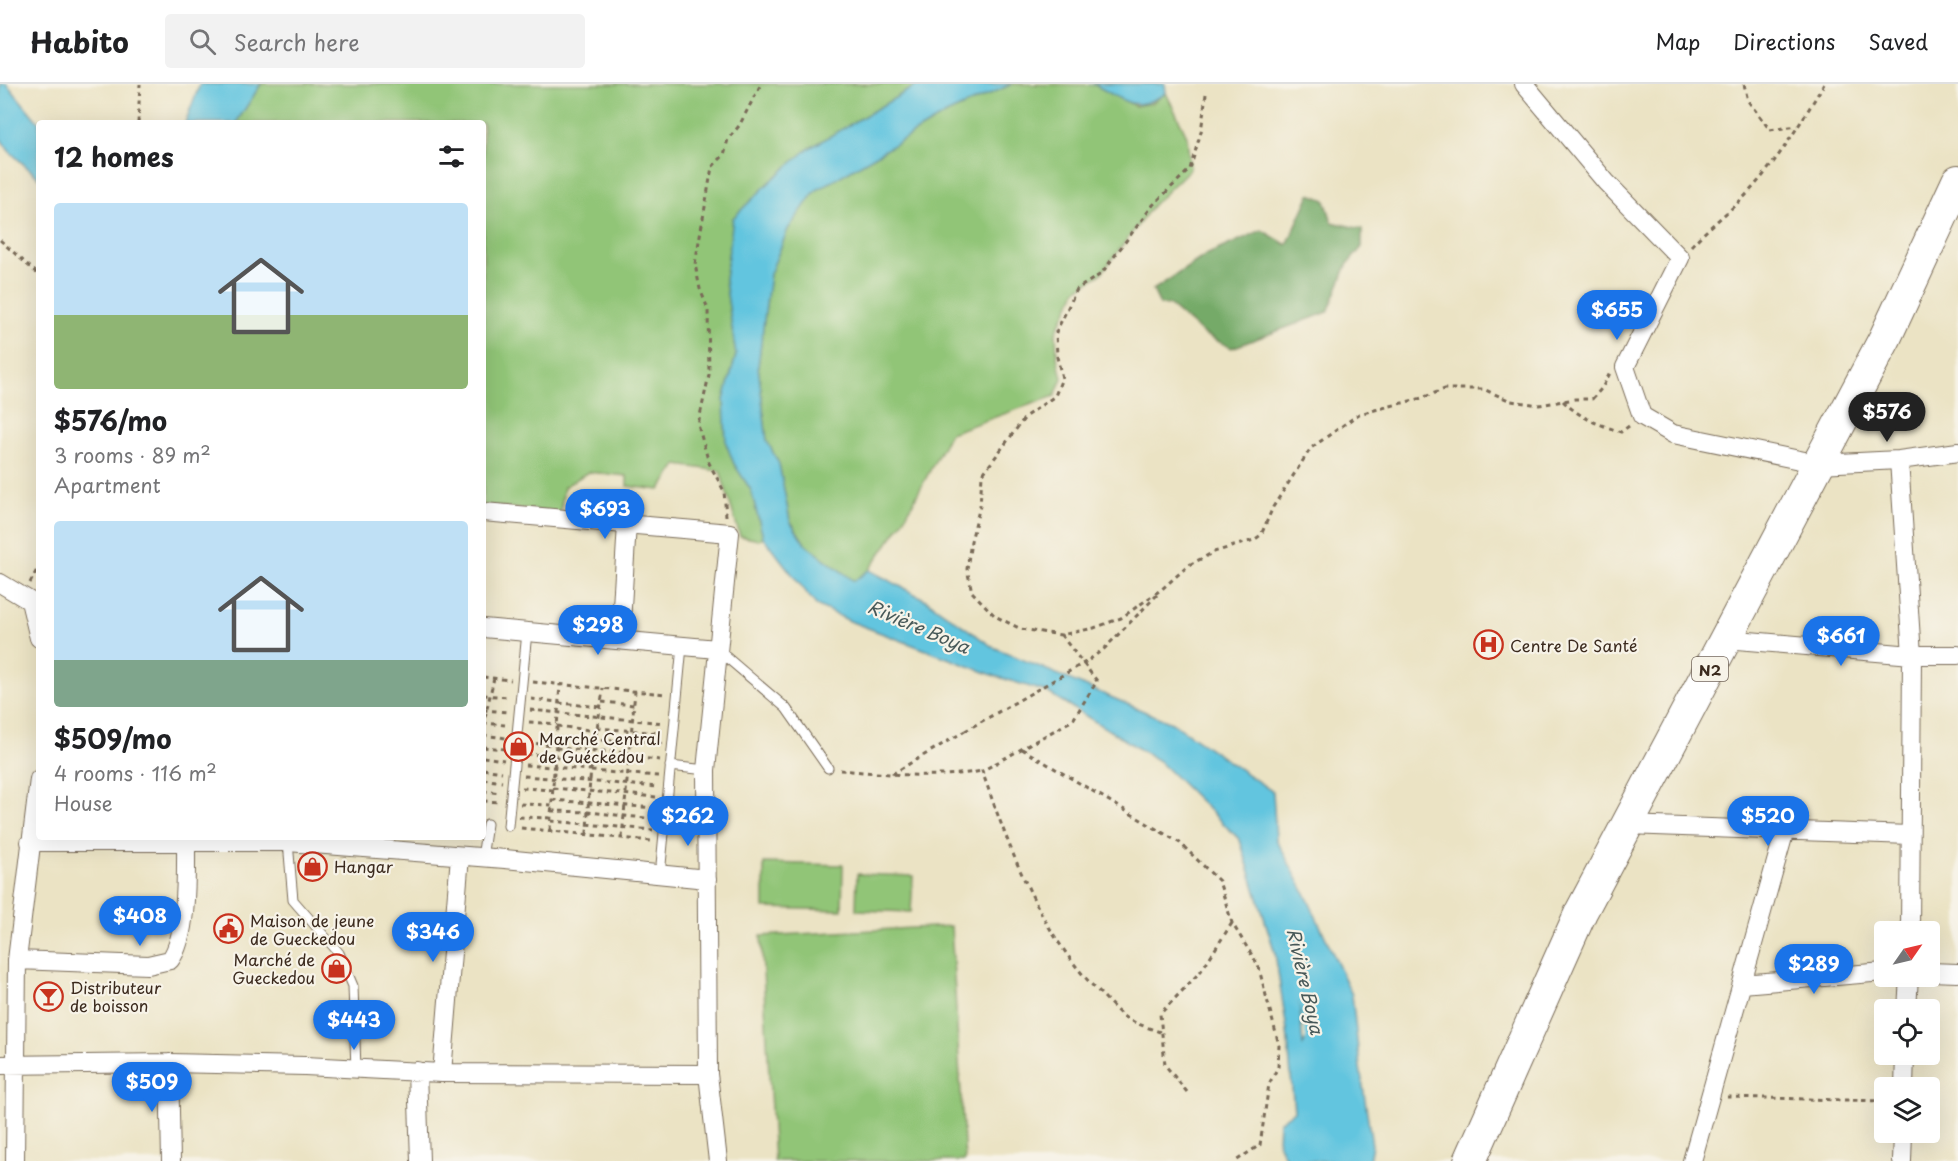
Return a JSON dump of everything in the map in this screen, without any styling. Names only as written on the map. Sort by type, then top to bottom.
[{"type":"highway","name":"N2","points":[[1470,1161],[1581,912],[1885,338],[1958,181]]},
{"type":"street","points":[[1524,84],[1606,182],[1680,258],[1625,367],[1642,416],[1673,434],[1819,464],[1899,460],[1958,452]]},
{"type":"street","points":[[1899,460],[1912,655],[1910,921]]},
{"type":"street","points":[[486,512],[730,533],[706,771],[708,1074],[718,1161]]},
{"type":"street","points":[[620,640],[627,524]]},
{"type":"street","points":[[0,583],[30,601],[36,626]]},
{"type":"street","points":[[486,627],[717,649]]},
{"type":"street","points":[[1726,639],[1912,655],[1958,655]]},
{"type":"street","points":[[15,1161],[7,1065],[36,801]]},
{"type":"street","points":[[1627,825],[1910,835]]},
{"type":"street","points":[[1692,1161],[1785,830]]},
{"type":"street","points":[[30,842],[134,840]]},
{"type":"street","points":[[17,960],[148,965],[170,960],[176,953],[181,933],[186,840]]},
{"type":"street","points":[[309,840],[707,879]]},
{"type":"street","points":[[442,1073],[459,856]]},
{"type":"street","points":[[1940,972],[1958,973]]},
{"type":"street","points":[[1742,984],[1874,973]]},
{"type":"street","points":[[7,1065],[169,1064],[442,1073],[708,1074]]},
{"type":"street","points":[[169,1064],[171,1161]]},
{"type":"street","points":[[417,1071],[420,1161]]},
{"type":"street","points":[[1902,1143],[1902,1161]]},
{"type":"lane","points":[[508,821],[527,632]]},
{"type":"lane","points":[[660,875],[682,646]]},
{"type":"lane","points":[[717,649],[786,708],[828,768]]},
{"type":"lane","points":[[670,763],[706,771]]},
{"type":"lane","points":[[486,831],[487,824]]},
{"type":"lane","points":[[288,840],[292,900],[339,953],[353,986],[356,1069]]},
{"type":"lane","points":[[482,858],[485,840]]},
{"type":"path","points":[[138,120],[140,84]]},
{"type":"path","points":[[728,533],[724,491],[709,463],[698,425],[709,375],[708,309],[699,289],[694,264],[712,167],[724,155],[728,139],[740,126],[761,84]]},
{"type":"path","points":[[1744,84],[1748,101],[1770,130],[1797,126]]},
{"type":"path","points":[[1680,258],[1706,230],[1743,197],[1784,149],[1824,84]]},
{"type":"path","points":[[1162,590],[1121,618],[1094,628],[1061,635],[1021,629],[995,615],[972,592],[967,569],[980,506],[982,474],[1026,416],[1055,396],[1062,378],[1056,332],[1077,289],[1101,274],[1153,205],[1190,169],[1201,132],[1206,94]]},
{"type":"path","points":[[0,240],[36,272]]},
{"type":"path","points":[[891,774],[1089,660],[1105,648],[1189,565],[1215,552],[1254,540],[1261,535],[1273,507],[1311,448],[1359,414],[1422,398],[1445,389],[1483,389],[1512,401],[1539,405],[1592,399],[1602,388],[1611,372],[1625,367]]},
{"type":"path","points":[[1563,401],[1580,417],[1621,432],[1642,416]]},
{"type":"path","points":[[828,768],[891,774],[953,776],[982,771],[1073,720],[1097,681],[1061,635]]},
{"type":"path","points":[[486,677],[677,695]]},
{"type":"path","points":[[486,706],[494,678]]},
{"type":"path","points":[[550,830],[560,684]]},
{"type":"path","points":[[587,834],[591,770],[603,688]]},
{"type":"path","points":[[622,838],[635,691]]},
{"type":"path","points":[[602,702],[634,705]]},
{"type":"path","points":[[559,704],[601,707]]},
{"type":"path","points":[[486,710],[557,725],[597,729],[674,729]]},
{"type":"path","points":[[486,723],[558,713],[632,720],[674,729]]},
{"type":"path","points":[[556,737],[672,744]]},
{"type":"path","points":[[486,738],[514,766]]},
{"type":"path","points":[[486,778],[556,746],[629,755],[670,763]]},
{"type":"path","points":[[486,749],[553,789],[626,794],[667,793]]},
{"type":"path","points":[[1022,749],[1180,843],[1219,881],[1232,923],[1258,965],[1279,1045],[1278,1066],[1269,1084],[1260,1145],[1236,1161]]},
{"type":"path","points":[[486,789],[514,766],[555,756],[629,763]]},
{"type":"path","points":[[486,759],[554,778],[627,784],[667,793]]},
{"type":"path","points":[[486,769],[514,766],[554,767],[669,777]]},
{"type":"path","points":[[982,771],[1024,878],[1051,930],[1088,981],[1125,1017],[1160,1032]]},
{"type":"path","points":[[552,800],[589,801],[666,809]]},
{"type":"path","points":[[551,811],[588,812],[664,820]]},
{"type":"path","points":[[508,821],[551,820],[663,831]]},
{"type":"path","points":[[508,821],[550,830],[662,842]]},
{"type":"path","points":[[1188,1092],[1165,1065],[1160,1014],[1201,971],[1232,923]]},
{"type":"path","points":[[1711,1097],[1874,1101]]},
{"type":"green space","points":[[261,84],[919,84],[808,149],[733,218],[725,280],[736,355],[724,400],[726,443],[734,464],[751,490],[763,537],[759,540],[740,536],[720,471],[677,465],[660,490],[627,486],[627,476],[588,472],[564,487],[560,513],[486,505],[486,120],[238,120]]},
{"type":"green space","points":[[1012,84],[1095,85],[1135,106],[1152,103],[1166,93],[1187,136],[1190,169],[1153,205],[1101,274],[1077,289],[1056,332],[1057,357],[1062,378],[1055,396],[950,433],[902,523],[869,570],[854,581],[805,544],[790,520],[779,464],[767,441],[758,366],[770,274],[788,229],[815,191],[946,114]]},
{"type":"green space","points":[[1310,194],[1325,200],[1332,222],[1362,229],[1362,247],[1347,265],[1328,312],[1232,348],[1205,335],[1169,305],[1160,305],[1153,290],[1206,255],[1262,230],[1287,245]]},
{"type":"green space","points":[[764,863],[843,865],[842,910],[764,908]]},
{"type":"green space","points":[[857,874],[913,876],[911,912],[856,910]]},
{"type":"green space","points":[[951,926],[965,1161],[774,1161],[761,936]]},
{"type":"water","points":[[0,84],[7,84],[37,120],[36,175],[9,151],[0,138]]},
{"type":"water","points":[[200,84],[261,84],[238,120],[186,120]]},
{"type":"water","points":[[919,84],[1012,84],[946,114],[815,191],[788,229],[770,274],[758,366],[767,441],[779,464],[790,521],[805,544],[854,581],[869,570],[926,600],[993,647],[1174,724],[1273,792],[1276,839],[1305,893],[1352,995],[1372,1145],[1369,1161],[1287,1161],[1278,1143],[1279,1122],[1294,1111],[1287,1030],[1275,953],[1240,840],[1159,761],[1047,692],[995,676],[852,622],[816,605],[763,537],[751,490],[734,464],[726,443],[724,400],[736,355],[725,280],[733,218],[808,149]],"holes":[[[1297,949],[1301,950],[1324,1000],[1320,1016],[1303,1045],[1295,954]]]},
{"type":"water","points":[[1088,84],[1165,84],[1166,93],[1146,103],[1138,104],[1130,103],[1095,85]]},
{"type":"waterway","name":"Rivière Boya","points":[[1288,913],[1297,932],[1320,1034],[1319,1060]]},
{"type":"place","name":"Centre De Santé","points":[[1489,645]]},
{"type":"place","name":"Marché Central de Guéckédou","points":[[518,747]]},
{"type":"place","name":"Hangar","points":[[313,866]]},
{"type":"place","name":"Maison de jeune de Gueckedou","points":[[229,929]]},
{"type":"place","name":"Marché de Gueckedou","points":[[336,968]]},
{"type":"place","name":"Distributeur de boisson","points":[[49,996]]}]
